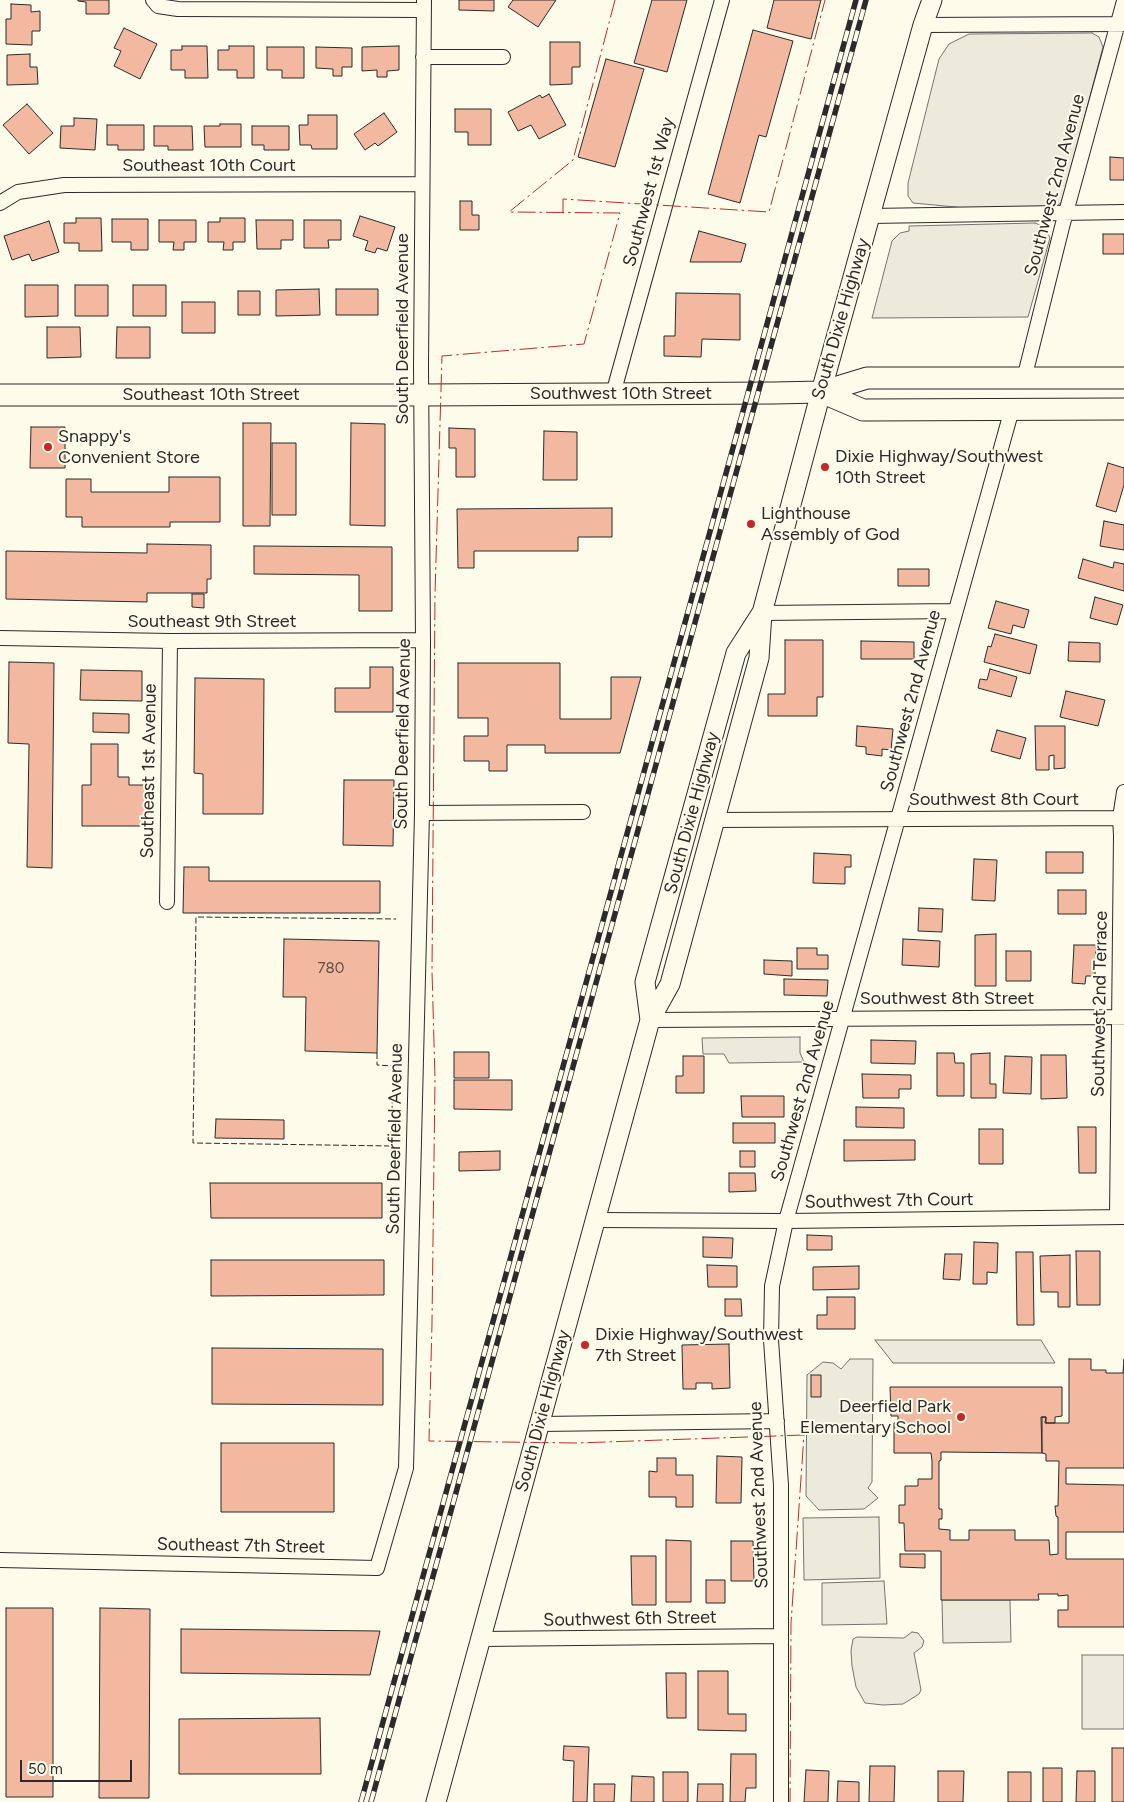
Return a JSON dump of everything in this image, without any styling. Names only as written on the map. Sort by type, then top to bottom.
[{"type":"main road","name":"South Dixie Highway","points":[[923,25],[927,0]]},
{"type":"main road","name":"South Dixie Highway","points":[[436,1802],[650,1020],[670,984],[759,658],[762,613],[821,392],[923,25],[932,0]]},
{"type":"main road","name":"Southwest 10th Street","points":[[422,395],[821,392],[868,378],[1024,380],[1124,378]]},
{"type":"main road","name":"Southwest 10th Street","points":[[821,392],[863,410],[1124,409]]},
{"type":"main road","name":"Southeast 10th Street","points":[[0,395],[422,395]]},
{"type":"main road","name":"South Dixie Highway","points":[[650,1020],[645,982],[650,963],[736,653],[762,613]]},
{"type":"street","name":"Southwest 1st Way","points":[[613,394],[722,0]]},
{"type":"street","name":"Southwest 2nd Avenue","points":[[1024,380],[1066,212],[1121,24],[1124,1]]},
{"type":"street","points":[[156,3],[178,9],[424,5]]},
{"type":"street","name":"South Deerfield Avenue","points":[[406,1468],[422,813],[422,184],[424,5]]},
{"type":"street","points":[[923,25],[1121,24]]},
{"type":"street","points":[[423,57],[503,57]]},
{"type":"street","name":"Southeast 10th Court","points":[[0,203],[18,192],[64,185],[422,184]]},
{"type":"street","points":[[870,216],[1124,212]]},
{"type":"street","name":"Southwest 2nd Avenue","points":[[781,1802],[781,1485],[771,1340],[772,1286],[786,1221],[1012,409]]},
{"type":"street","points":[[762,613],[955,611]]},
{"type":"street","name":"Southeast 9th Street","points":[[0,638],[170,641],[423,640]]},
{"type":"street","name":"Southeast 1st Avenue","points":[[167,902],[170,641]]},
{"type":"street","name":"Southwest 2nd Terrace","points":[[1121,1217],[1121,835],[1124,792]]},
{"type":"street","points":[[422,813],[583,812]]},
{"type":"street","name":"Southwest 8th Court","points":[[715,820],[1122,818]]},
{"type":"street","name":"Southwest 8th Street","points":[[650,1020],[1121,1017]]},
{"type":"street","name":"Southwest 7th Court","points":[[595,1220],[786,1221],[1121,1217]]},
{"type":"street","points":[[540,1424],[777,1421]]},
{"type":"street","name":"Southeast 7th Street","points":[[0,1560],[377,1568],[406,1468]]},
{"type":"street","name":"Southwest 6th Street","points":[[480,1639],[780,1636]]},
{"type":"shaded area","points":[[1092,33],[1099,37],[1103,47],[1062,202],[1055,207],[966,208],[913,203],[908,196],[908,183],[939,59],[949,44],[969,34]]},
{"type":"shaded area","points":[[1035,223],[1045,227],[1050,238],[1028,317],[872,318],[892,241],[900,233],[909,231],[909,226]]},
{"type":"shaded area","points":[[800,1037],[800,1053],[804,1062],[729,1063],[724,1054],[703,1054],[702,1038]]},
{"type":"shaded area","points":[[875,1340],[1041,1340],[1055,1363],[893,1363]]},
{"type":"shaded area","points":[[850,1359],[873,1359],[872,1482],[868,1488],[878,1498],[864,1509],[819,1510],[806,1496],[807,1375],[823,1362],[833,1363],[841,1369]]},
{"type":"shaded area","points":[[879,1517],[880,1578],[804,1580],[803,1518]]},
{"type":"shaded area","points":[[884,1581],[887,1624],[822,1625],[822,1583]]},
{"type":"shaded area","points":[[942,1600],[1010,1600],[1011,1642],[943,1643]]},
{"type":"shaded area","points":[[912,1632],[918,1633],[924,1641],[922,1647],[914,1653],[921,1690],[919,1694],[903,1704],[883,1705],[865,1703],[856,1687],[852,1666],[851,1651],[853,1639],[857,1637],[904,1638]]},
{"type":"shaded area","points":[[1082,1655],[1124,1655],[1124,1729],[1082,1729]]},
{"type":"building","points":[[78,0],[109,0],[109,14],[86,14],[86,2]]},
{"type":"building","points":[[459,0],[494,0],[494,11],[459,10]]},
{"type":"building","points":[[513,0],[556,0],[538,27],[508,7]]},
{"type":"building","points":[[652,0],[687,0],[667,72],[634,63]]},
{"type":"building","points":[[774,0],[821,0],[811,39],[767,28]]},
{"type":"building","points":[[11,4],[31,5],[31,12],[40,11],[40,31],[32,31],[32,45],[6,44],[6,19],[11,19]]},
{"type":"building","points":[[124,28],[157,44],[140,79],[114,66],[121,51],[114,48]]},
{"type":"building","points":[[753,30],[793,41],[766,137],[759,135],[740,203],[708,194]]},
{"type":"building","points":[[550,42],[580,42],[580,67],[572,67],[572,84],[550,85]]},
{"type":"building","points":[[182,46],[207,46],[208,78],[185,78],[185,70],[171,70],[171,50],[182,50]]},
{"type":"building","points":[[229,46],[254,46],[254,78],[237,78],[237,70],[218,70],[218,50],[229,50]]},
{"type":"building","points":[[399,46],[399,70],[387,71],[387,77],[377,77],[377,70],[362,71],[362,47]]},
{"type":"building","points":[[267,47],[304,47],[304,78],[282,78],[282,70],[267,70]]},
{"type":"building","points":[[316,47],[352,48],[352,67],[342,67],[342,76],[333,76],[333,69],[316,68]]},
{"type":"building","points":[[30,54],[30,67],[37,67],[38,84],[7,85],[7,55]]},
{"type":"building","points":[[606,59],[644,69],[615,167],[578,157]]},
{"type":"building","points":[[549,94],[566,125],[539,139],[531,125],[518,131],[508,112],[540,95],[542,98]]},
{"type":"building","points":[[27,104],[53,133],[29,154],[3,125]]},
{"type":"building","points":[[455,109],[491,109],[491,145],[468,145],[468,132],[455,132]]},
{"type":"building","points":[[384,113],[397,132],[378,146],[375,143],[365,150],[354,134]]},
{"type":"building","points":[[308,115],[337,115],[337,149],[312,149],[311,145],[300,145],[299,125],[308,125]]},
{"type":"building","points":[[74,118],[97,119],[95,150],[60,148],[61,126],[74,126]]},
{"type":"building","points":[[220,124],[241,124],[241,147],[205,147],[204,126],[220,126]]},
{"type":"building","points":[[107,125],[144,125],[144,150],[118,150],[118,145],[107,145]]},
{"type":"building","points":[[154,126],[192,126],[193,150],[168,150],[168,146],[154,146]]},
{"type":"building","points":[[252,126],[289,126],[289,150],[264,150],[264,145],[252,145]]},
{"type":"building","points":[[1110,157],[1124,158],[1124,180],[1110,180]]},
{"type":"building","points":[[460,201],[472,201],[472,215],[479,215],[479,230],[460,230]]},
{"type":"building","points":[[360,216],[395,227],[387,251],[377,248],[375,253],[365,250],[368,241],[353,236]]},
{"type":"building","points":[[76,218],[101,218],[102,251],[79,251],[79,243],[64,243],[64,223],[76,223]]},
{"type":"building","points":[[220,218],[245,218],[245,242],[233,242],[233,250],[223,250],[224,242],[208,242],[208,222],[220,222]]},
{"type":"building","points":[[112,219],[148,219],[148,250],[131,250],[131,242],[112,242]]},
{"type":"building","points":[[159,220],[196,220],[196,242],[184,242],[184,250],[173,250],[174,242],[159,242]]},
{"type":"building","points":[[256,220],[293,220],[293,240],[281,240],[281,249],[257,249]]},
{"type":"building","points":[[304,220],[341,220],[341,240],[328,240],[329,248],[304,248]]},
{"type":"building","points":[[49,221],[59,252],[32,261],[29,254],[12,260],[4,236]]},
{"type":"building","points":[[699,231],[746,244],[741,262],[690,262]]},
{"type":"building","points":[[1103,234],[1124,234],[1124,254],[1103,254]]},
{"type":"building","points":[[25,285],[58,285],[58,316],[25,317]]},
{"type":"building","points":[[75,285],[108,285],[108,316],[75,316]]},
{"type":"building","points":[[133,285],[166,285],[166,316],[133,316]]},
{"type":"building","points":[[319,289],[320,315],[276,316],[276,290]]},
{"type":"building","points":[[336,289],[378,289],[378,315],[336,315]]},
{"type":"building","points":[[238,291],[260,291],[260,315],[238,315]]},
{"type":"building","points":[[676,293],[740,294],[740,340],[702,339],[701,357],[664,356],[664,336],[675,336]]},
{"type":"building","points":[[182,302],[215,302],[215,333],[182,333]]},
{"type":"building","points":[[47,327],[80,327],[81,357],[47,358]]},
{"type":"building","points":[[117,327],[150,327],[150,358],[116,358]]},
{"type":"building","points":[[243,423],[271,423],[270,526],[243,526]]},
{"type":"building","points":[[351,423],[385,424],[385,526],[350,525]]},
{"type":"building","name":"Snappy's Convenient Store","points":[[31,427],[65,427],[65,468],[30,468]]},
{"type":"building","points":[[449,428],[475,429],[475,477],[456,477],[456,448],[449,448]]},
{"type":"building","points":[[544,431],[577,432],[577,480],[543,480]]},
{"type":"building","points":[[272,443],[296,443],[296,515],[272,515]]},
{"type":"building","points":[[1108,463],[1124,468],[1124,485],[1116,512],[1096,506]]},
{"type":"building","points":[[169,477],[220,477],[220,522],[170,522],[170,527],[82,527],[82,517],[66,517],[66,479],[91,479],[91,492],[169,492]]},
{"type":"building","points":[[612,508],[612,537],[578,537],[578,551],[474,551],[474,568],[458,568],[457,509]]},
{"type":"building","points":[[1104,521],[1124,525],[1124,550],[1100,546]]},
{"type":"building","points":[[147,544],[211,545],[211,579],[207,579],[207,593],[147,593],[147,602],[6,599],[6,551],[147,553]]},
{"type":"building","points":[[254,546],[392,547],[392,611],[359,611],[359,575],[254,574]]},
{"type":"building","points":[[1083,559],[1113,568],[1114,562],[1124,564],[1124,591],[1078,578]]},
{"type":"building","points":[[898,569],[929,569],[929,586],[898,586]]},
{"type":"building","points":[[192,594],[204,594],[204,608],[192,607]]},
{"type":"building","points":[[1095,597],[1123,605],[1117,625],[1090,618]]},
{"type":"building","points":[[996,601],[1029,610],[1024,628],[1013,625],[1011,634],[988,628]]},
{"type":"building","points":[[995,634],[1037,645],[1030,674],[984,662],[988,646],[991,647]]},
{"type":"building","points":[[785,640],[823,640],[823,697],[817,697],[817,716],[768,716],[768,694],[785,694]]},
{"type":"building","points":[[861,641],[914,642],[914,659],[861,659]]},
{"type":"building","points":[[1069,642],[1100,643],[1100,662],[1068,661]]},
{"type":"building","points":[[9,662],[54,663],[52,868],[27,867],[29,744],[8,743]]},
{"type":"building","points":[[458,663],[560,663],[560,719],[611,719],[611,677],[641,677],[620,753],[545,753],[545,745],[507,745],[507,771],[489,771],[489,761],[464,761],[464,736],[488,736],[488,718],[458,718]]},
{"type":"building","points":[[370,667],[393,667],[393,712],[335,712],[335,688],[370,688]]},
{"type":"building","points":[[990,669],[1017,677],[1011,697],[978,688],[980,679],[987,680]]},
{"type":"building","points":[[81,670],[142,671],[142,701],[80,700]]},
{"type":"building","points":[[195,678],[264,679],[263,814],[203,814],[203,774],[194,773]]},
{"type":"building","points":[[1066,691],[1105,700],[1098,726],[1060,717]]},
{"type":"building","points":[[93,713],[129,714],[129,733],[93,732]]},
{"type":"building","points":[[857,726],[893,729],[891,750],[882,749],[882,756],[866,754],[866,747],[856,746]]},
{"type":"building","points":[[1035,726],[1065,726],[1065,768],[1054,769],[1054,755],[1049,756],[1049,770],[1036,770]]},
{"type":"building","points":[[997,730],[1026,738],[1020,759],[991,751]]},
{"type":"building","points":[[91,744],[118,744],[118,777],[129,777],[129,785],[146,785],[146,826],[82,826],[82,785],[91,785]]},
{"type":"building","points":[[344,780],[394,780],[393,846],[343,845]]},
{"type":"building","points":[[1046,852],[1083,852],[1083,873],[1046,873]]},
{"type":"building","points":[[814,853],[851,855],[851,867],[845,867],[845,884],[813,883]]},
{"type":"building","points":[[974,859],[997,860],[995,901],[972,900]]},
{"type":"building","points":[[184,867],[209,867],[209,881],[380,881],[380,913],[183,913]]},
{"type":"building","points":[[1058,890],[1086,890],[1086,914],[1058,914]]},
{"type":"building","points":[[919,908],[943,909],[942,932],[918,931]]},
{"type":"building","points":[[996,934],[996,986],[975,986],[975,935]]},
{"type":"building","points":[[284,939],[379,941],[377,1053],[305,1051],[306,997],[283,997]]},
{"type":"building","points":[[903,939],[940,941],[939,967],[902,965]]},
{"type":"building","points":[[1074,945],[1096,945],[1095,976],[1086,976],[1085,984],[1072,983]]},
{"type":"building","points":[[797,948],[817,948],[817,955],[828,955],[828,969],[797,969]]},
{"type":"building","points":[[1006,951],[1031,951],[1031,981],[1006,981]]},
{"type":"building","points":[[764,960],[792,961],[792,976],[764,974]]},
{"type":"building","points":[[784,979],[828,980],[827,996],[784,995]]},
{"type":"building","points":[[871,1040],[916,1041],[915,1064],[871,1063]]},
{"type":"building","points":[[454,1052],[489,1052],[489,1078],[454,1078]]},
{"type":"building","points":[[937,1053],[954,1053],[955,1063],[964,1063],[964,1096],[937,1096]]},
{"type":"building","points":[[990,1053],[990,1084],[996,1084],[996,1098],[971,1098],[971,1054]]},
{"type":"building","points":[[1041,1055],[1066,1055],[1067,1098],[1041,1099]]},
{"type":"building","points":[[683,1056],[704,1056],[704,1093],[676,1093],[676,1076],[683,1076]]},
{"type":"building","points":[[1005,1056],[1032,1057],[1031,1094],[1003,1093]]},
{"type":"building","points":[[862,1074],[911,1075],[911,1089],[899,1089],[899,1098],[863,1098]]},
{"type":"building","points":[[454,1080],[512,1080],[512,1110],[454,1109]]},
{"type":"building","points":[[741,1096],[784,1096],[784,1117],[742,1117]]},
{"type":"building","points":[[856,1107],[904,1108],[904,1128],[856,1127]]},
{"type":"building","points":[[216,1119],[284,1120],[284,1139],[215,1138]]},
{"type":"building","points":[[733,1123],[775,1123],[775,1143],[733,1143]]},
{"type":"building","points":[[1078,1127],[1096,1127],[1096,1173],[1079,1173]]},
{"type":"building","points":[[979,1129],[1003,1129],[1003,1164],[979,1164]]},
{"type":"building","points":[[844,1140],[915,1140],[915,1160],[844,1161]]},
{"type":"building","points":[[500,1151],[500,1170],[459,1171],[459,1152]]},
{"type":"building","points":[[740,1151],[755,1151],[755,1167],[740,1167]]},
{"type":"building","points":[[729,1173],[755,1173],[756,1191],[729,1192]]},
{"type":"building","points":[[210,1183],[382,1183],[382,1218],[211,1218]]},
{"type":"building","points":[[807,1235],[832,1236],[832,1250],[807,1250]]},
{"type":"building","points":[[703,1237],[733,1238],[732,1258],[703,1257]]},
{"type":"building","points":[[974,1242],[998,1243],[997,1273],[987,1272],[987,1284],[973,1284]]},
{"type":"building","points":[[1076,1251],[1100,1251],[1100,1305],[1077,1305]]},
{"type":"building","points":[[1016,1252],[1033,1252],[1034,1325],[1017,1325]]},
{"type":"building","points":[[945,1254],[962,1254],[960,1280],[943,1279]]},
{"type":"building","points":[[1070,1255],[1070,1307],[1058,1307],[1058,1292],[1041,1292],[1040,1256]]},
{"type":"building","points":[[211,1260],[384,1260],[384,1295],[211,1296]]},
{"type":"building","points":[[707,1265],[737,1266],[737,1287],[708,1287]]},
{"type":"building","points":[[859,1266],[859,1289],[813,1290],[813,1267]]},
{"type":"building","points":[[827,1297],[855,1297],[855,1329],[817,1329],[817,1315],[827,1315]]},
{"type":"building","points":[[725,1299],[741,1299],[742,1316],[725,1316]]},
{"type":"building","points":[[729,1344],[730,1388],[712,1389],[712,1383],[696,1383],[696,1389],[683,1389],[682,1345]]},
{"type":"building","points":[[212,1348],[383,1349],[383,1405],[212,1404]]},
{"type":"building","points":[[1069,1359],[1091,1359],[1091,1370],[1106,1370],[1106,1373],[1123,1373],[1124,1359],[1124,1468],[1066,1468],[1066,1484],[1124,1485],[1124,1532],[1066,1532],[1066,1559],[1124,1559],[1124,1627],[1058,1627],[1058,1610],[1068,1610],[1068,1595],[1038,1594],[1039,1600],[941,1600],[941,1551],[905,1551],[904,1523],[899,1523],[899,1505],[905,1505],[905,1486],[918,1486],[918,1479],[932,1479],[932,1461],[931,1453],[894,1453],[894,1423],[898,1423],[898,1416],[891,1416],[890,1387],[1062,1387],[1062,1416],[1055,1417],[1055,1423],[1069,1423]],"holes":[[[1041,1417],[1042,1417],[1042,1453]],[[941,1452],[1046,1454],[1046,1461],[1059,1461],[1058,1506],[1055,1506],[1056,1516],[1058,1517],[1058,1554],[1050,1555],[1049,1540],[1015,1540],[1015,1530],[969,1530],[969,1540],[950,1540],[950,1530],[939,1529],[939,1519],[942,1519],[942,1509],[939,1509],[939,1461],[941,1460]]]},
{"type":"building","points":[[811,1375],[821,1375],[821,1397],[811,1397]]},
{"type":"building","points":[[221,1443],[334,1443],[334,1512],[221,1512]]},
{"type":"building","points":[[717,1456],[742,1457],[741,1503],[716,1503]]},
{"type":"building","points":[[657,1458],[676,1458],[676,1475],[693,1475],[693,1507],[676,1507],[676,1497],[649,1497],[649,1471],[657,1472]]},
{"type":"building","points":[[666,1540],[691,1541],[691,1602],[666,1602]]},
{"type":"building","points":[[731,1541],[753,1541],[754,1581],[731,1581]]},
{"type":"building","points":[[900,1554],[925,1554],[925,1568],[900,1567]]},
{"type":"building","points":[[631,1556],[656,1556],[656,1605],[632,1605]]},
{"type":"building","points":[[706,1580],[725,1580],[725,1603],[706,1603]]},
{"type":"building","points":[[6,1608],[53,1608],[53,1797],[6,1797]]},
{"type":"building","points":[[100,1608],[150,1609],[149,1798],[99,1798]]},
{"type":"building","points":[[181,1629],[380,1631],[370,1675],[181,1673]]},
{"type":"building","points":[[698,1671],[728,1671],[728,1714],[746,1714],[746,1731],[698,1730]]},
{"type":"building","points":[[666,1673],[686,1673],[686,1718],[667,1718]]},
{"type":"building","points":[[320,1718],[321,1774],[179,1774],[179,1719]]},
{"type":"building","points":[[564,1746],[589,1747],[587,1802],[573,1802],[574,1761],[563,1760]]},
{"type":"building","points":[[1112,1748],[1124,1748],[1124,1802],[1112,1802]]},
{"type":"building","points":[[731,1754],[756,1754],[756,1788],[746,1788],[745,1802],[730,1802]]},
{"type":"building","points":[[870,1766],[895,1766],[894,1802],[869,1802]]},
{"type":"building","points":[[1043,1768],[1062,1768],[1062,1802],[1043,1802]]},
{"type":"building","points":[[806,1770],[829,1771],[828,1802],[804,1802]]},
{"type":"building","points":[[938,1771],[964,1771],[963,1802],[938,1802]]},
{"type":"building","points":[[1077,1771],[1095,1771],[1095,1802],[1076,1802]]},
{"type":"building","points":[[663,1772],[688,1772],[688,1802],[663,1802]]},
{"type":"building","points":[[1008,1772],[1031,1772],[1031,1802],[1008,1802]]},
{"type":"building","points":[[632,1776],[654,1777],[654,1802],[631,1802]]},
{"type":"building","points":[[838,1781],[859,1782],[859,1802],[837,1802]]},
{"type":"building","points":[[594,1784],[615,1784],[614,1802],[594,1802]]},
{"type":"building","points":[[698,1784],[723,1784],[723,1802],[697,1802]]},
{"type":"railway","points":[[361,1802],[856,0]]},
{"type":"railway","points":[[371,1802],[866,0]]},
{"type":"fence","points":[[391,1130],[391,1146],[193,1143],[196,917],[396,919]]},
{"type":"fence","points":[[377,1053],[377,1065],[393,1066],[392,1113]]},
{"type":"power","points":[[615,0],[573,160],[509,212],[620,213],[584,344],[442,356],[435,594],[432,971],[435,1078],[429,1441],[577,1443],[804,1435],[791,1623],[790,1802]]},
{"type":"power","points":[[563,213],[563,199],[769,212],[825,0]]},
{"type":"place","name":"Snappy's Convenient Store","points":[[48,447]]},
{"type":"place","name":"Dixie Highway/Southwest 10th Street","points":[[825,467]]},
{"type":"place","name":"Lighthouse Assembly of God","points":[[751,524]]},
{"type":"place","name":"Dixie Highway/Southwest 7th Street","points":[[585,1345]]},
{"type":"place","name":"Deerfield Park Elementary School","points":[[961,1417]]}]
